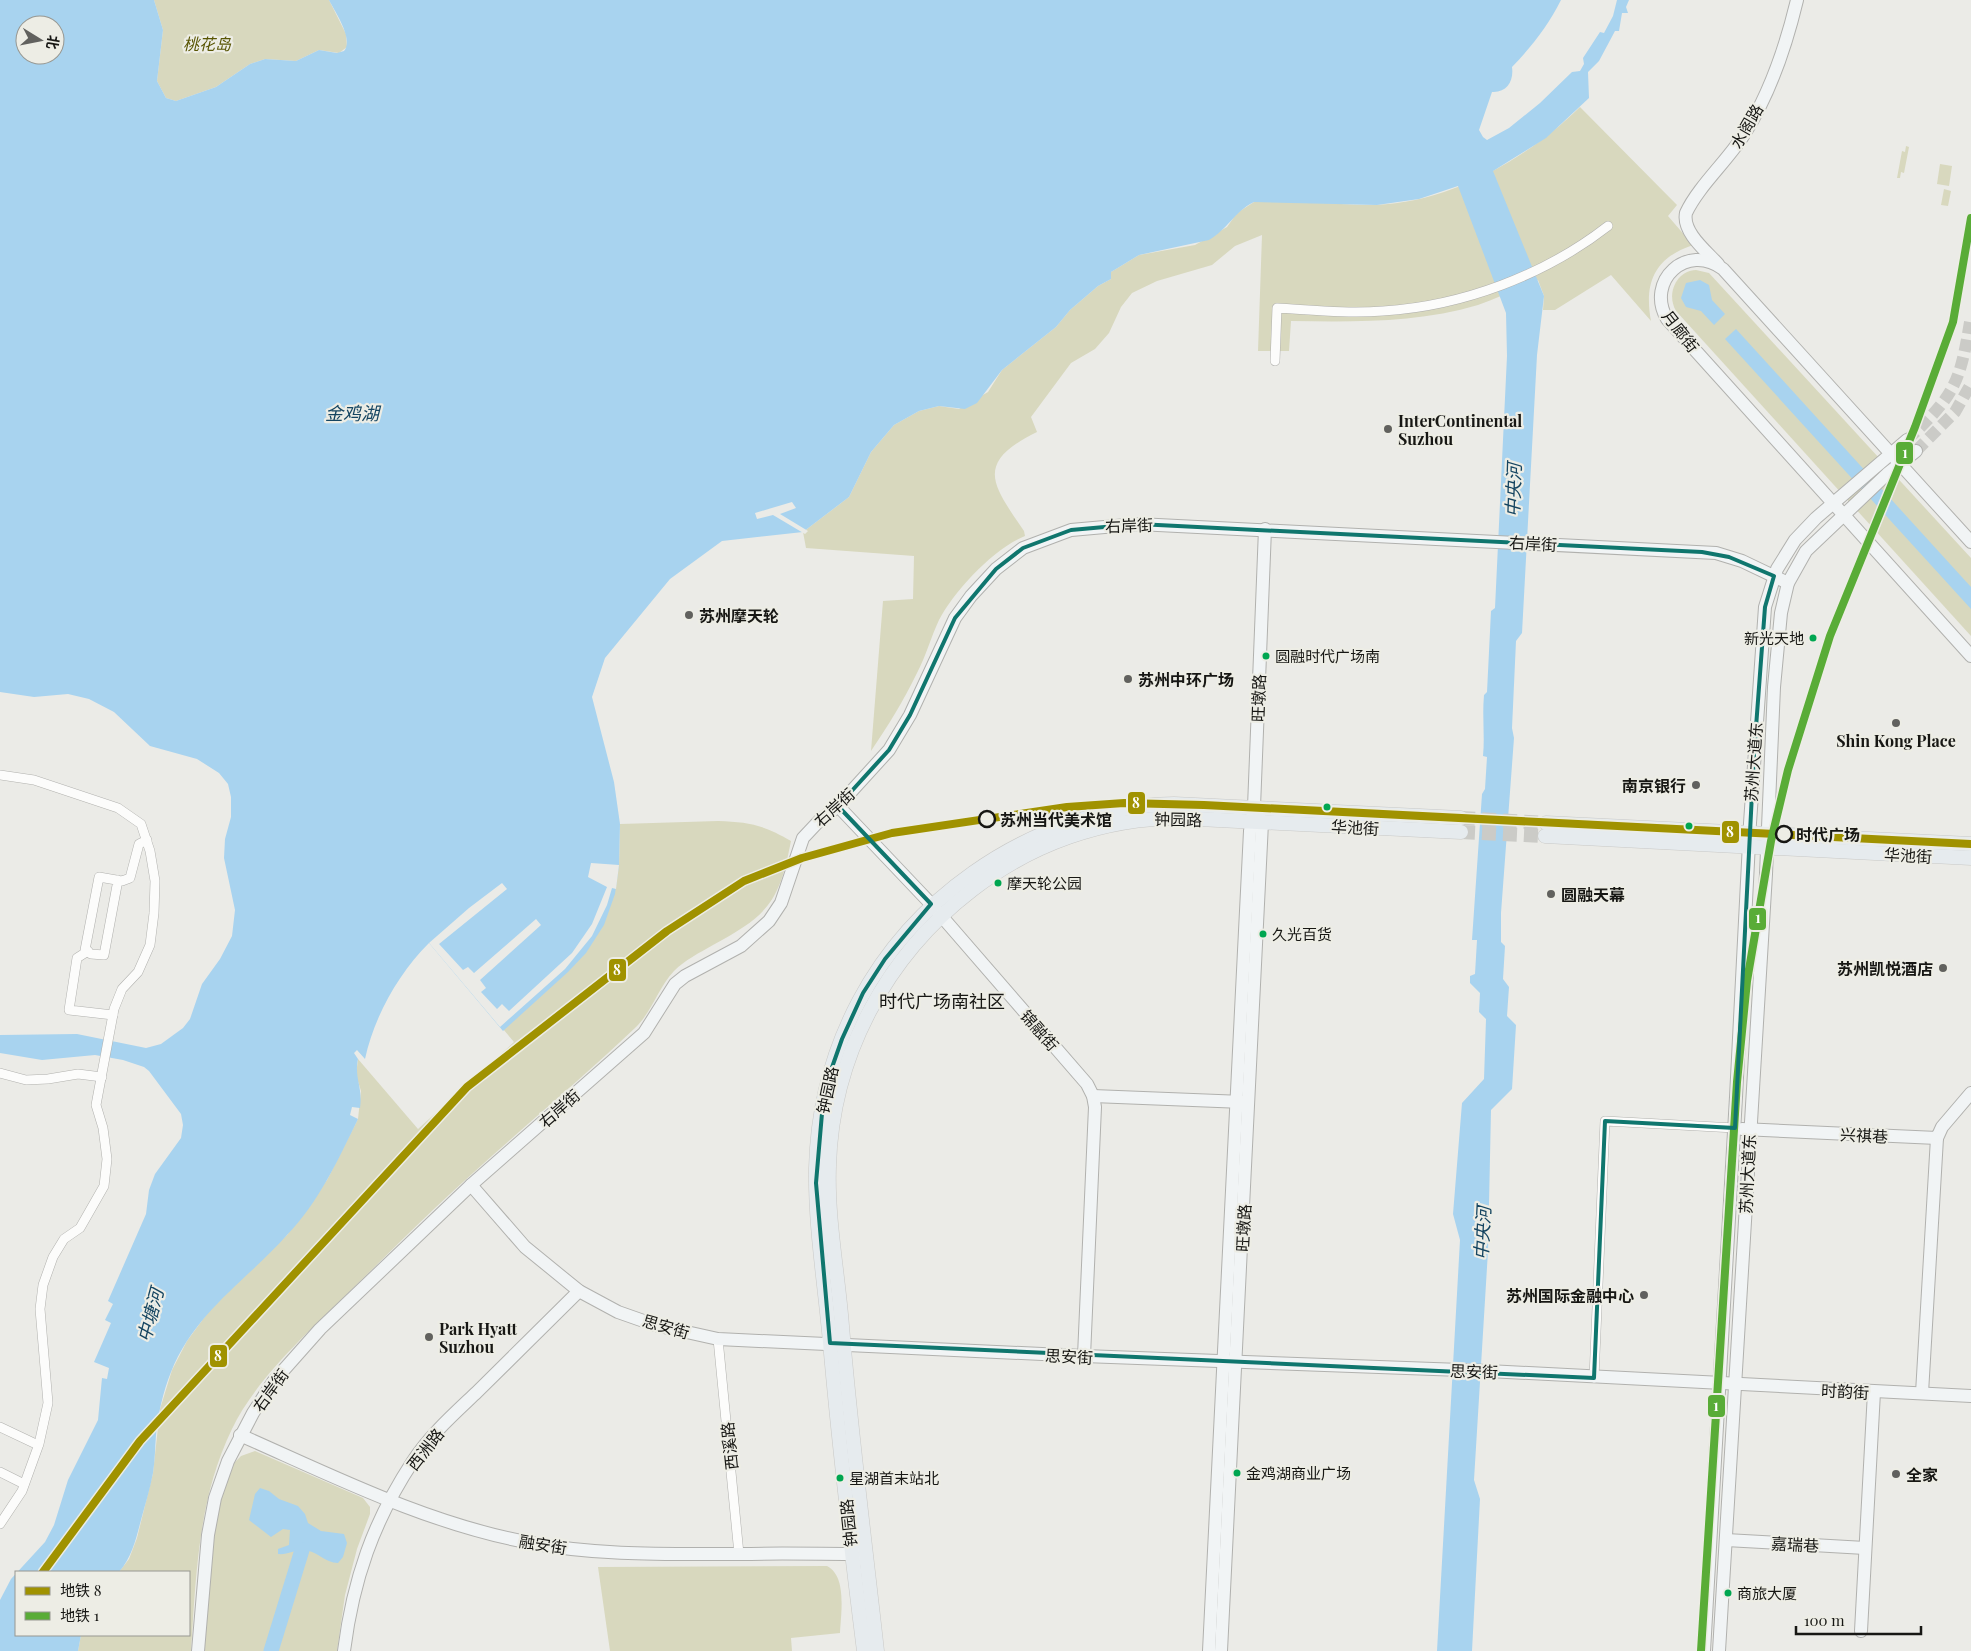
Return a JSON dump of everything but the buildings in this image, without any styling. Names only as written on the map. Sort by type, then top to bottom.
[{"type":"main road","name":"钟园路","points":[[864,1651],[859,1554],[837,1343],[816,1183],[818,1138],[824,1090],[842,1039],[863,994],[885,959],[918,917],[931,904],[982,866],[1018,845],[1071,823],[1153,805],[1254,807]]},
{"type":"main road","name":"华池街","points":[[1254,807],[1461,825],[1256,823]]},
{"type":"main road","name":"钟园路","points":[[837,1343],[829,1183],[831,1138],[836,1102],[848,1059],[872,1004],[900,962],[941,915],[1006,865],[1044,846],[1118,823],[1157,818],[1256,823]]},
{"type":"main road","name":"华池街","points":[[1546,829],[1749,839],[1767,847],[1971,858]]},
{"type":"main road","name":"华池街","points":[[1749,839],[1767,833],[1971,844]]},
{"type":"main road","name":"钟园路","points":[[859,1554],[877,1651]]},
{"type":"street","name":"水阁路","points":[[1723,269],[1696,240],[1686,224],[1686,213],[1723,164],[1750,123],[1780,55],[1797,0]]},
{"type":"street","points":[[1275,361],[1277,308],[1384,311],[1433,305],[1462,298],[1524,275],[1565,254],[1608,226]]},
{"type":"street","points":[[1681,264],[1696,252],[1696,240]]},
{"type":"street","points":[[1681,264],[1701,260],[1723,269],[1899,465],[1971,542]]},
{"type":"street","name":"月廊街","points":[[1681,264],[1670,273],[1662,285],[1660,299],[1667,319],[1971,656]]},
{"type":"street","name":"苏州大道东","points":[[1719,1651],[1779,622],[1788,583],[1806,551],[1859,501],[1891,455],[1906,440]]},
{"type":"street","name":"苏州大道东","points":[[1704,1651],[1735,1128],[1749,839],[1765,607],[1774,576],[1795,540],[1850,490],[1883,469],[1899,465],[1916,451]]},
{"type":"street","name":"右岸街","points":[[198,1651],[211,1514],[228,1461],[240,1435],[273,1382],[304,1346],[471,1185],[644,1033],[655,1020],[666,996],[676,984],[685,976],[741,946],[769,921],[781,903],[802,838],[838,806],[869,774],[888,750],[910,715],[943,642],[960,610],[996,569],[1023,548],[1072,530],[1100,526],[1138,524],[1265,529],[1535,542],[1716,554],[1742,561],[1788,583]]},
{"type":"street","name":"旺墩路","points":[[1221,1651],[1231,1362],[1256,823],[1254,807],[1265,529]]},
{"type":"street","points":[[0,775],[34,780],[118,808],[142,824],[155,881],[150,945],[138,972],[122,989],[113,1015],[96,1105],[103,1128],[106,1151],[104,1186],[80,1228],[64,1239],[53,1257],[43,1286],[40,1309],[48,1404],[38,1445],[24,1484],[0,1524]]},
{"type":"street","name":"锦融街","points":[[838,806],[941,915],[1087,1084],[1093,1096]]},
{"type":"street","points":[[118,880],[104,955],[85,950],[99,877],[118,880],[130,878],[139,844],[147,840]]},
{"type":"street","points":[[88,951],[77,958],[69,1010],[113,1015]]},
{"type":"street","points":[[0,1073],[26,1080],[48,1079],[78,1074],[102,1076]]},
{"type":"street","points":[[1922,1393],[1936,1138],[1942,1127],[1971,1093]]},
{"type":"street","points":[[1084,1356],[1095,1107],[1093,1096],[1243,1102]]},
{"type":"street","points":[[1594,1378],[1605,1121],[1735,1128]]},
{"type":"street","name":"兴祺巷","points":[[1735,1128],[1936,1138]]},
{"type":"street","name":"思安街","points":[[471,1185],[525,1246],[580,1291],[618,1312],[655,1325],[718,1339],[837,1343],[1084,1356],[1488,1371],[1720,1385]]},
{"type":"street","name":"西洲路","points":[[344,1651],[352,1594],[360,1567],[389,1501],[414,1460],[445,1423],[580,1291]]},
{"type":"street","name":"西溪路","points":[[718,1339],[739,1554]]},
{"type":"street","name":"旺墩路","points":[[1209,1651],[1231,1362]]},
{"type":"street","name":"时韵街","points":[[1720,1385],[1971,1396]]},
{"type":"street","points":[[1861,1631],[1874,1392]]},
{"type":"street","points":[[0,1428],[38,1445]]},
{"type":"street","name":"融安街","points":[[240,1435],[389,1501],[488,1533],[566,1548],[664,1555],[859,1554]]},
{"type":"street","points":[[0,1472],[24,1484]]},
{"type":"street","name":"嘉瑞巷","points":[[1726,1540],[1865,1548]]},
{"type":"highlighted area","points":[[1138,524],[1702,552],[1729,557],[1774,576],[1765,607],[1754,754],[1735,1128],[1605,1121],[1594,1378],[830,1343],[816,1183],[824,1090],[842,1039],[863,993],[885,959],[931,904],[838,806],[889,750],[910,715],[955,618],[996,569],[1023,548],[1071,530]]},
{"type":"green space","name":"桃花岛","points":[[154,0],[329,0],[346,34],[347,47],[339,53],[319,50],[296,61],[265,59],[250,64],[216,87],[176,101],[166,98],[157,81],[163,30]]},
{"type":"green space","points":[[1580,107],[1677,205],[1668,216],[1693,245],[1669,257],[1655,274],[1649,295],[1651,321],[1611,275],[1555,310],[1543,310],[1544,296],[1538,280],[1478,305],[1432,315],[1362,321],[1291,321],[1289,351],[1258,351],[1262,235],[1235,246],[1212,265],[1157,281],[1132,293],[1121,307],[1109,333],[1095,349],[1071,363],[1031,417],[1037,432],[1017,443],[1004,454],[997,465],[995,476],[997,487],[1024,531],[1025,536],[988,560],[954,596],[939,620],[907,693],[871,751],[883,601],[913,599],[914,556],[806,548],[803,532],[849,497],[871,452],[894,425],[919,411],[939,406],[959,409],[988,392],[1002,370],[1056,327],[1070,310],[1098,286],[1111,279],[1111,272],[1139,255],[1195,245],[1227,227],[1237,213],[1254,202],[1284,201],[1376,205],[1432,196],[1460,186],[1512,160],[1536,144]]},
{"type":"green space","points":[[1906,146],[1909,147],[1904,173],[1901,172],[1900,178],[1897,178],[1902,151],[1905,152]]},
{"type":"green space","points":[[1940,164],[1952,166],[1949,186],[1937,184]]},
{"type":"green space","points":[[1944,189],[1951,191],[1948,206],[1941,205]]},
{"type":"green space","points":[[1696,270],[1709,273],[1971,558],[1971,636],[1676,311],[1672,298],[1675,284],[1683,274]]},
{"type":"green space","points":[[739,822],[773,831],[791,841],[776,893],[759,915],[747,925],[692,957],[674,971],[641,1022],[424,1219],[300,1340],[254,1392],[232,1429],[212,1483],[205,1510],[197,1566],[191,1651],[78,1651],[81,1636],[190,1636],[190,1571],[120,1571],[129,1559],[137,1538],[153,1473],[160,1409],[172,1370],[187,1341],[209,1311],[235,1283],[287,1235],[327,1180],[358,1119],[361,1091],[356,1075],[358,1059],[418,1129],[514,1042],[498,1023],[619,865],[620,824]]},
{"type":"green space","points":[[255,1451],[363,1498],[370,1507],[370,1514],[357,1549],[345,1595],[337,1651],[202,1651],[215,1519],[229,1468],[241,1456]]},
{"type":"green space","points":[[827,1566],[838,1578],[840,1586],[842,1606],[840,1633],[791,1638],[792,1651],[610,1651],[598,1567]]},
{"type":"water","name":"金鸡湖","points":[[0,0],[154,0],[163,30],[157,81],[166,98],[176,101],[216,87],[250,64],[265,59],[296,61],[319,50],[337,53],[344,51],[347,40],[345,33],[329,0],[1561,0],[1539,35],[1512,67],[1512,77],[1508,85],[1502,90],[1492,92],[1479,130],[1487,140],[1509,128],[1540,103],[1572,72],[1580,71],[1584,64],[1583,58],[1600,32],[1604,33],[1613,16],[1617,0],[1629,0],[1626,7],[1628,13],[1622,13],[1619,31],[1615,31],[1599,61],[1588,72],[1589,98],[1546,138],[1493,171],[1544,296],[1537,355],[1522,633],[1516,641],[1512,728],[1514,738],[1501,913],[1501,942],[1505,946],[1503,979],[1509,987],[1507,1016],[1516,1025],[1512,1089],[1491,1110],[1488,1251],[1474,1480],[1480,1499],[1472,1651],[1437,1651],[1460,1240],[1453,1214],[1462,1103],[1484,1079],[1486,1019],[1479,1012],[1480,993],[1470,983],[1470,976],[1475,974],[1477,940],[1472,940],[1482,794],[1485,789],[1487,757],[1483,756],[1483,703],[1484,695],[1487,692],[1491,611],[1495,608],[1507,356],[1506,313],[1458,186],[1419,199],[1377,205],[1254,202],[1241,210],[1221,231],[1209,240],[1139,255],[1111,272],[1111,279],[1098,286],[1070,310],[1056,327],[1002,370],[977,403],[965,409],[939,406],[919,411],[894,425],[871,452],[849,497],[803,532],[722,541],[670,579],[605,658],[592,697],[614,782],[620,824],[619,865],[615,894],[604,925],[586,953],[568,972],[503,1031],[429,943],[407,968],[381,1012],[365,1059],[357,1050],[354,1053],[358,1059],[357,1072],[361,1101],[360,1108],[352,1107],[350,1115],[358,1119],[327,1180],[309,1209],[298,1222],[271,1252],[207,1314],[181,1351],[171,1372],[160,1411],[154,1468],[149,1491],[133,1548],[120,1571],[18,1571],[45,1542],[54,1525],[68,1480],[98,1420],[102,1378],[107,1379],[109,1368],[94,1362],[111,1323],[105,1320],[113,1304],[108,1301],[146,1214],[149,1190],[155,1174],[181,1138],[183,1125],[181,1114],[144,1067],[123,1060],[95,1055],[42,1060],[0,1053],[0,1035],[77,1034],[146,1048],[161,1044],[183,1028],[190,1019],[202,984],[220,959],[232,936],[235,910],[224,858],[225,839],[231,817],[231,797],[228,784],[219,773],[197,759],[150,746],[114,712],[89,699],[68,694],[34,697],[0,692]]},
{"type":"water","points":[[1700,280],[1709,285],[1712,300],[1725,314],[1714,325],[1701,311],[1686,307],[1681,298],[1686,283]]},
{"type":"water","points":[[1736,329],[1971,587],[1971,609],[1725,339]]},
{"type":"water","points":[[260,1488],[269,1491],[279,1499],[298,1506],[305,1514],[308,1523],[321,1531],[344,1534],[347,1543],[343,1557],[338,1563],[308,1551],[300,1550],[278,1554],[278,1549],[289,1545],[290,1530],[283,1529],[271,1537],[249,1520],[255,1494]]},
{"type":"water","points":[[15,1575],[15,1636],[81,1636],[78,1651],[0,1651],[0,1600]]},
{"type":"pier","points":[[792,502],[796,508],[780,514],[808,531],[805,534],[773,515],[757,519],[755,513]]},
{"type":"pier","points":[[591,863],[619,865],[616,889],[612,888],[607,905],[592,936],[565,969],[500,1027],[429,943],[469,908],[502,883],[507,889],[439,944],[463,970],[468,967],[474,973],[536,919],[541,925],[480,980],[486,988],[481,992],[497,1009],[502,1004],[509,1011],[572,953],[592,924],[607,887],[588,877]]},
{"type":"waterway","points":[[271,1651],[302,1550]]},
{"type":"tunnel","points":[[1907,440],[1936,411],[1953,386],[1959,373],[1971,316]]},
{"type":"tunnel","points":[[1916,451],[1955,412],[1971,384]]},
{"type":"tunnel","points":[[1461,818],[1546,823]]},
{"type":"tunnel","points":[[1461,832],[1545,836]]},
{"type":"metro line","name":"1","points":[[1701,1651],[1737,1082],[1747,981],[1771,841],[1788,770],[1830,636],[1915,427],[1953,322],[1971,218]]},
{"type":"metro line","name":"8","points":[[44,1571],[140,1441],[467,1087],[667,931],[744,881],[802,858],[892,833],[1067,807],[1124,803],[1204,805],[1971,844]]},
{"type":"place","name":"InterContinental Suzhou","points":[[1388,429]]},
{"type":"place","name":"苏州摩天轮","points":[[689,615]]},
{"type":"place","name":"新光天地","points":[[1813,638]]},
{"type":"place","name":"圆融时代广场南","points":[[1266,656]]},
{"type":"place","name":"苏州中环广场","points":[[1128,679]]},
{"type":"place","name":"Shin Kong Place","points":[[1896,723]]},
{"type":"place","name":"南京银行","points":[[1696,785]]},
{"type":"place","name":"苏州当代美术馆","points":[[987,819]]},
{"type":"place","name":"时代广场","points":[[1784,834]]},
{"type":"place","name":"摩天轮公园","points":[[998,883]]},
{"type":"place","name":"圆融天幕","points":[[1551,894]]},
{"type":"place","name":"久光百货","points":[[1263,934]]},
{"type":"place","name":"苏州凯悦酒店","points":[[1943,968]]},
{"type":"place","name":"苏州国际金融中心","points":[[1644,1295]]},
{"type":"place","name":"Park Hyatt Suzhou","points":[[429,1337]]},
{"type":"place","name":"金鸡湖商业广场","points":[[1237,1473]]},
{"type":"place","name":"全家","points":[[1896,1474]]},
{"type":"place","name":"星湖首末站北","points":[[840,1478]]},
{"type":"place","name":"商旅大厦","points":[[1728,1593]]},
{"type":"district","name":"时代广场南社区","points":[[942,1001]]},
{"type":"water label","name":"中央河","points":[[1513,490]]},
{"type":"water label","name":"中央河","points":[[1482,1233]]},
{"type":"water label","name":"中塘河","points":[[150,1315]]}]
